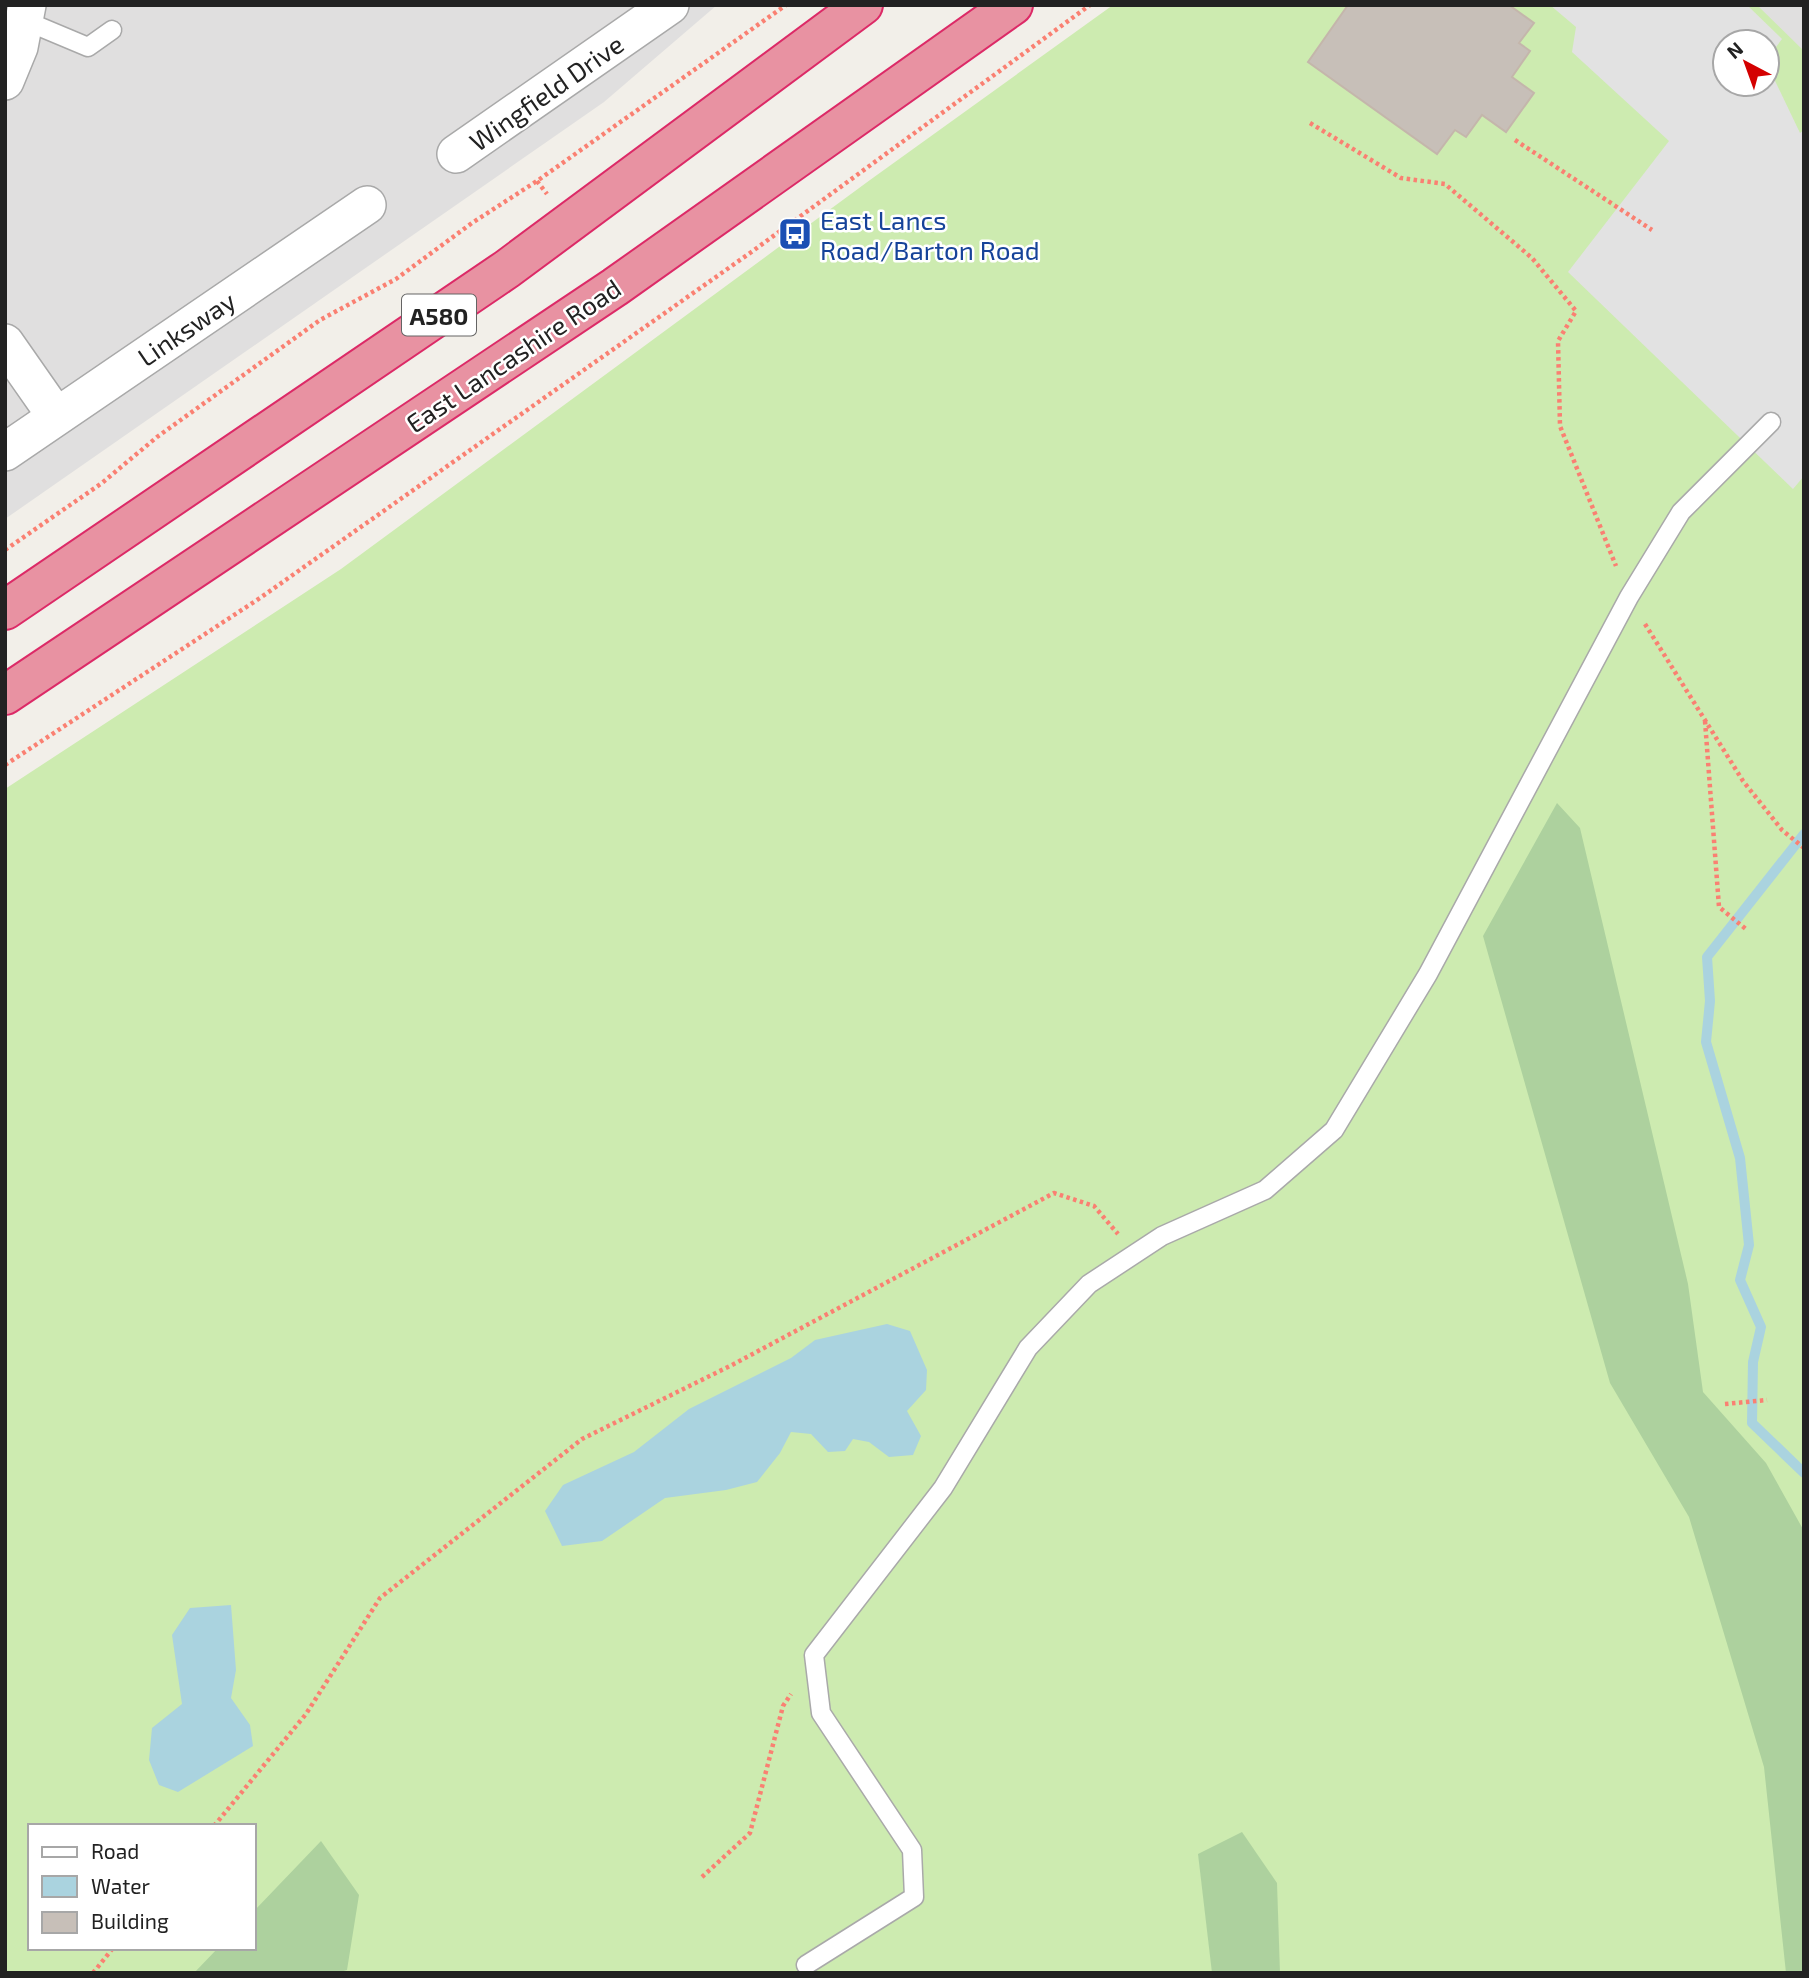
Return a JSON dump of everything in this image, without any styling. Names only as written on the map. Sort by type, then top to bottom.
[{"type":"highway","name":"A580","points":[[5,610],[507,269],[863,5]]},
{"type":"highway","name":"East Lancashire Road","points":[[5,695],[615,287],[1013,5]]},
{"type":"street","name":"Wingfield Drive","points":[[456,154],[670,5]]},
{"type":"street","points":[[5,81],[19,47],[26,13]]},
{"type":"street","name":"Linksway","points":[[5,452],[367,205]]},
{"type":"street","points":[[5,343],[56,416]]},
{"type":"lane","points":[[26,13],[88,47],[111,30]]},
{"type":"lane","points":[[806,1965],[914,1897],[912,1850],[821,1713],[814,1655],[943,1488],[1028,1348],[1089,1284],[1163,1236],[1265,1190],[1334,1130],[1428,974],[1629,597],[1681,512],[1771,422]]},
{"type":"path","points":[[5,550],[102,483],[157,437],[320,320],[396,279],[472,223],[548,173],[786,5]]},
{"type":"path","points":[[5,765],[260,598],[750,253],[1090,5]]},
{"type":"path","points":[[1310,123],[1401,178],[1445,184],[1532,258],[1576,311],[1558,341],[1560,426],[1629,597],[1743,781],[1782,830],[1804,848]]},
{"type":"path","points":[[1515,141],[1652,230]]},
{"type":"path","points":[[1704,719],[1719,907],[1747,930]]},
{"type":"path","points":[[216,1824],[306,1714],[380,1598],[582,1439],[732,1365],[1054,1193],[1094,1206],[1136,1254]]},
{"type":"path","points":[[1725,1404],[1767,1400]]},
{"type":"path","points":[[702,1877],[750,1833],[783,1706],[814,1655]]},
{"type":"path","points":[[93,1973],[111,1950]]},
{"type":"shaded area","points":[[5,5],[717,5],[604,102],[5,519]]},
{"type":"shaded area","points":[[1550,5],[1747,5],[1771,28],[1711,28],[1711,98],[1781,98],[1781,93],[1800,133],[1804,130],[1804,476],[1793,489],[1568,272],[1669,141],[1572,52],[1576,27]]},
{"type":"shaded area","points":[[1742,5],[1804,5],[1804,64],[1781,42],[1781,28],[1766,28]]},
{"type":"green space","points":[[1113,5],[1757,5],[1780,28],[1711,28],[1711,98],[1781,98],[1781,28],[1804,51],[1804,1973],[5,1973],[5,789],[341,569]]},
{"type":"green space","points":[[1557,803],[1580,828],[1688,1284],[1703,1392],[1766,1463],[1804,1531],[1804,1973],[1786,1973],[1764,1767],[1689,1517],[1610,1383],[1483,936]]},
{"type":"green space","points":[[1242,1832],[1277,1883],[1280,1973],[1212,1973],[1198,1854]]},
{"type":"green space","points":[[321,1841],[359,1895],[347,1970],[337,1973],[194,1973],[216,1950],[256,1950],[256,1909]]},
{"type":"water","points":[[887,1324],[910,1331],[927,1370],[926,1390],[907,1411],[921,1436],[913,1455],[889,1457],[869,1442],[853,1439],[845,1451],[828,1452],[811,1434],[791,1432],[780,1453],[757,1482],[726,1490],[665,1498],[602,1541],[562,1546],[545,1511],[563,1485],[634,1452],[689,1409],[791,1358],[815,1340]]},
{"type":"water","points":[[231,1605],[236,1670],[231,1698],[250,1725],[253,1746],[178,1792],[159,1785],[149,1760],[152,1728],[182,1704],[172,1635],[190,1608]]},
{"type":"building","points":[[1348,5],[1509,5],[1534,23],[1519,43],[1530,51],[1512,77],[1534,93],[1506,132],[1482,115],[1466,137],[1455,130],[1437,154],[1308,62]]},
{"type":"waterway","points":[[1804,834],[1707,957],[1710,1001],[1706,1042],[1740,1158],[1749,1245],[1740,1280],[1761,1327],[1753,1362],[1752,1423],[1804,1473]]},
{"type":"place","name":"East Lancs Road/Barton Road","points":[[795,234]]}]
